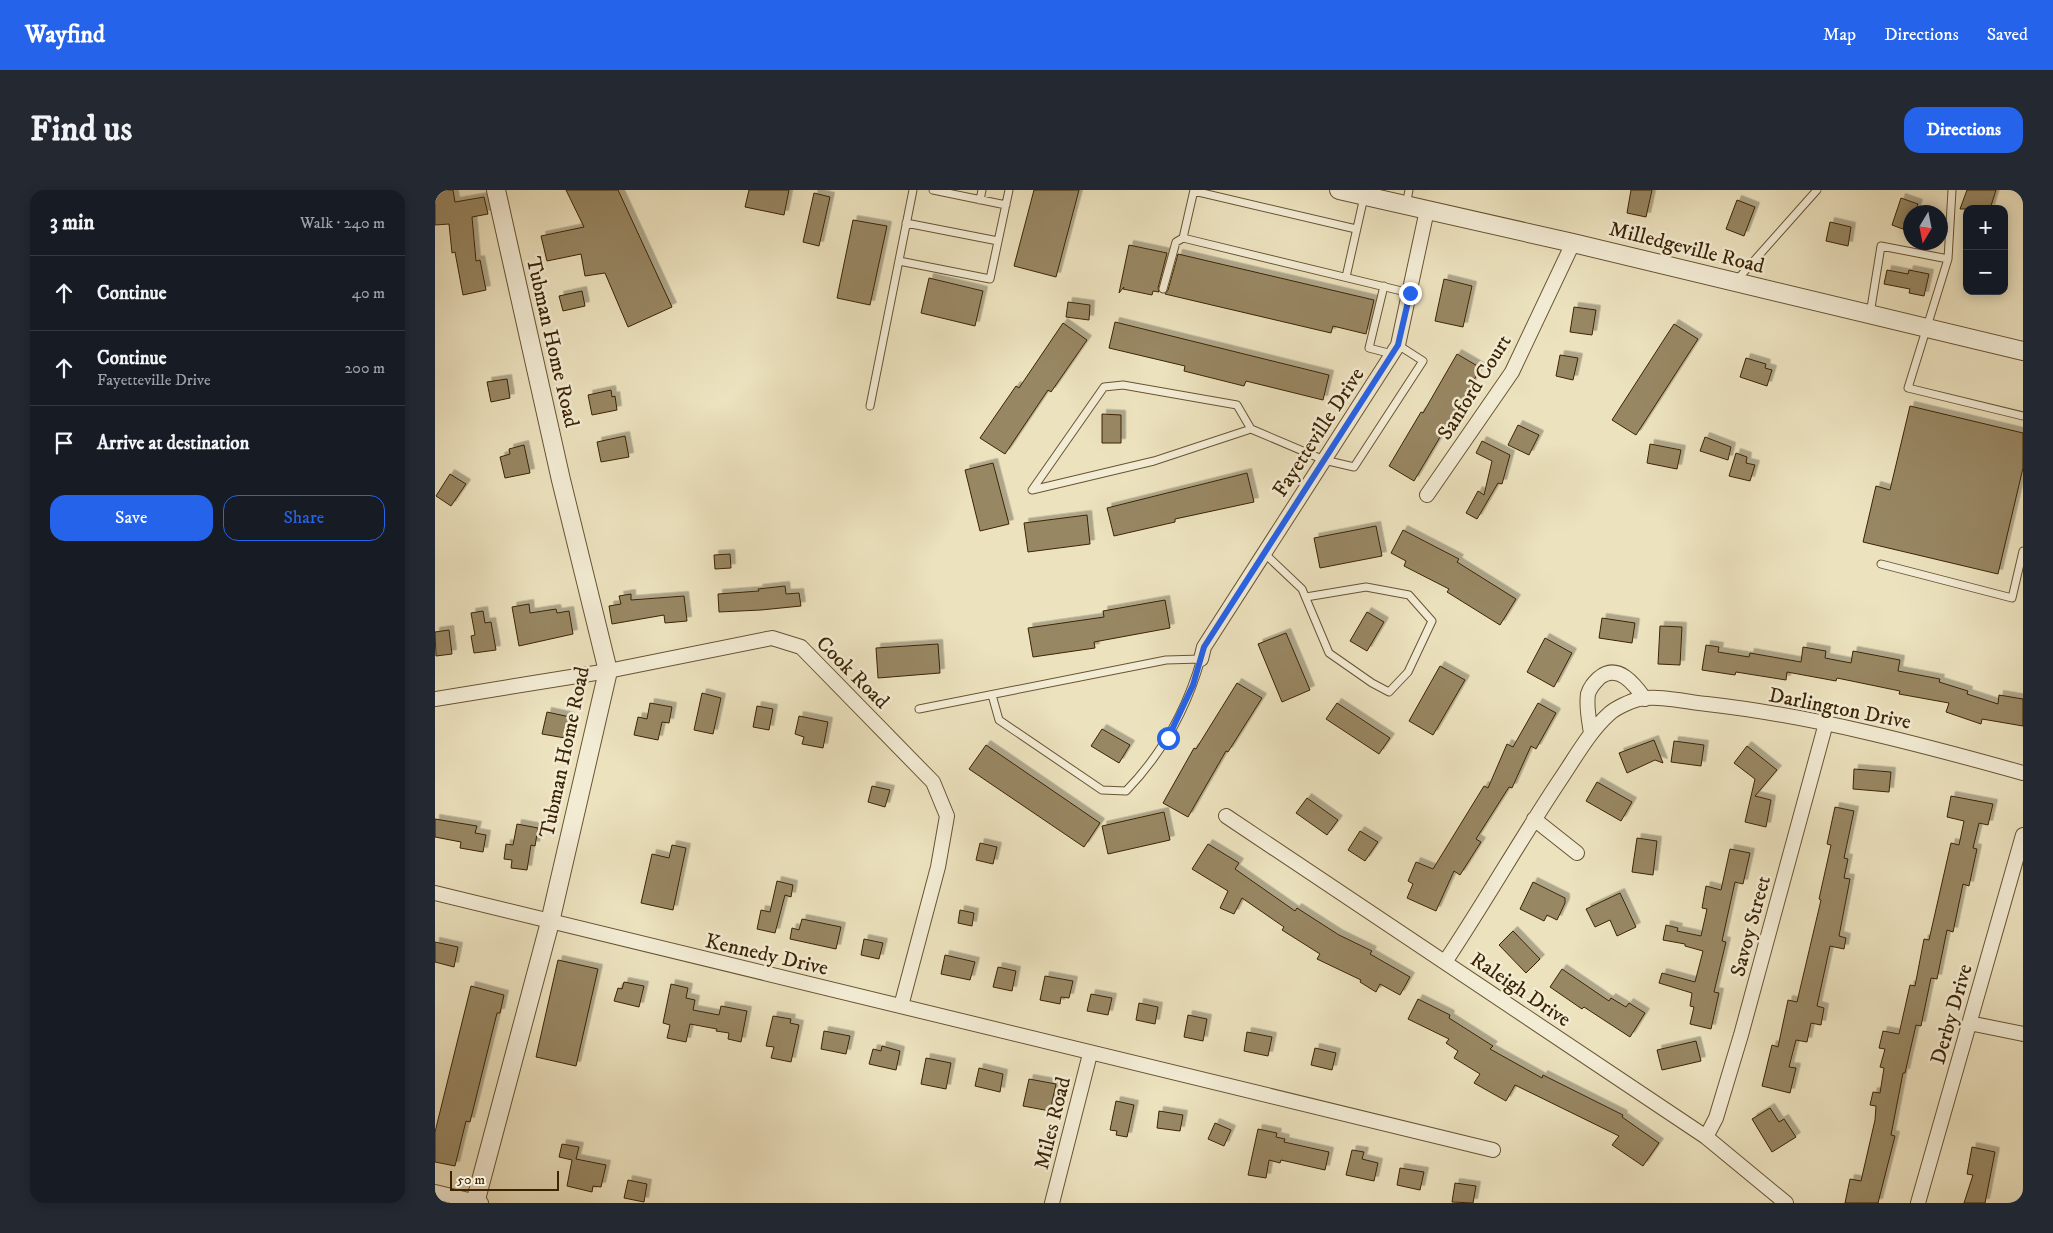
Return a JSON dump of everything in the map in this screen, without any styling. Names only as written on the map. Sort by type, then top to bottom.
[{"type":"street","name":"Tubman Home Road","points":[[477,1202],[550,922],[608,671],[561,480],[496,190]]},
{"type":"street","name":"Milledgeville Road","points":[[1339,190],[1364,196],[1407,198],[1427,210],[2023,351]]},
{"type":"street","name":"Fayetteville Drive","points":[[1201,659],[1204,647],[1395,349],[1410,293],[1427,210]]},
{"type":"street","name":"Sanford Court","points":[[1427,495],[1512,372],[1573,243]]},
{"type":"street","name":"Cook Road","points":[[435,699],[608,671],[772,638],[801,647],[933,782],[947,816],[938,867],[901,1006]]},
{"type":"street","points":[[1591,733],[1587,710],[1588,696],[1591,687],[1601,677],[1611,672],[1621,674],[1630,679],[1645,699]]},
{"type":"street","name":"Darlington Drive","points":[[1445,962],[1487,899],[1534,818],[1591,733],[1610,712],[1638,699],[1722,706],[1826,723],[1938,749],[2023,773]]},
{"type":"street","name":"Savoy Street","points":[[1705,1137],[1716,1118],[1741,1035],[1826,723]]},
{"type":"street","name":"Raleigh Drive","points":[[1226,816],[1705,1137],[1786,1203]]},
{"type":"street","points":[[1534,818],[1577,853]]},
{"type":"street","name":"Derby Drive","points":[[1918,1203],[2023,835]]},
{"type":"street","name":"Kennedy Drive","points":[[435,893],[1090,1054],[1493,1150]]},
{"type":"street","points":[[1969,1023],[2023,1034]]},
{"type":"street","name":"Miles Road","points":[[1052,1203],[1090,1054]]},
{"type":"street","points":[[435,1192],[477,1202]]},
{"type":"lane","points":[[870,406],[913,190]]},
{"type":"lane","points":[[933,190],[1006,205]]},
{"type":"lane","points":[[980,200],[982,190]]},
{"type":"lane","points":[[899,261],[990,279],[1009,190]]},
{"type":"lane","points":[[1735,282],[1817,190]]},
{"type":"lane","points":[[1952,190],[1948,259],[1908,388],[2023,416]]},
{"type":"lane","points":[[1183,238],[1194,191],[1357,229]]},
{"type":"lane","points":[[1346,277],[1364,196]]},
{"type":"lane","points":[[907,223],[998,241]]},
{"type":"lane","points":[[1163,289],[1176,242],[1183,238],[1410,293]]},
{"type":"lane","points":[[1870,315],[1881,246],[1948,259]]},
{"type":"lane","points":[[1251,429],[1154,461],[1032,490],[1104,387],[1123,385],[1237,406],[1251,429],[1324,460],[1353,467],[1423,361],[1395,349],[1369,348],[1384,286]]},
{"type":"lane","points":[[1881,564],[2012,598],[2023,551]]},
{"type":"lane","points":[[1264,553],[1302,589],[1329,653],[1372,683],[1389,692],[1408,672],[1432,622],[1409,595],[1366,587],[1306,598]]},
{"type":"lane","points":[[919,709],[1165,660],[1201,659],[1193,685],[1168,738],[1143,774],[1126,791],[1102,790],[999,720],[992,695]]},
{"type":"building","points":[[435,190],[453,190],[455,202],[484,197],[488,214],[472,217],[476,261],[480,260],[486,290],[463,295],[455,252],[452,253],[449,224],[435,225]]},
{"type":"building","points":[[566,190],[618,190],[672,307],[628,327],[605,273],[585,276],[581,254],[547,261],[541,236],[584,227]]},
{"type":"building","points":[[749,190],[789,190],[784,215],[745,207]]},
{"type":"building","points":[[1034,190],[1079,190],[1056,277],[1014,266]]},
{"type":"building","points":[[1631,190],[1652,190],[1646,217],[1627,213]]},
{"type":"building","points":[[1967,190],[1996,190],[1991,205],[1963,205],[1963,209],[1960,209]]},
{"type":"building","points":[[814,193],[830,197],[819,246],[803,242]]},
{"type":"building","points":[[1901,198],[1918,204],[1903,205],[1903,229],[1892,225]]},
{"type":"building","points":[[1737,200],[1755,207],[1744,236],[1726,229]]},
{"type":"building","points":[[853,220],[887,226],[870,305],[837,298]]},
{"type":"building","points":[[1830,222],[1851,227],[1848,246],[1826,241]]},
{"type":"building","points":[[1129,245],[1167,253],[1158,288],[1159,292],[1153,291],[1152,295],[1123,289],[1124,287],[1119,293]]},
{"type":"building","points":[[1178,254],[1374,300],[1366,334],[1333,326],[1331,333],[1165,294],[1168,290]]},
{"type":"building","points":[[1887,270],[1908,274],[1909,270],[1929,274],[1924,296],[1909,293],[1910,289],[1884,284]]},
{"type":"building","points":[[929,278],[983,291],[975,326],[921,313]]},
{"type":"building","points":[[1444,279],[1472,286],[1463,327],[1435,321]]},
{"type":"building","points":[[582,291],[585,306],[563,311],[559,296]]},
{"type":"building","points":[[1068,302],[1090,305],[1089,320],[1066,317]]},
{"type":"building","points":[[1574,307],[1596,310],[1592,335],[1570,332]]},
{"type":"building","points":[[1115,322],[1329,375],[1323,400],[1246,381],[1244,386],[1184,371],[1185,366],[1109,348]]},
{"type":"building","points":[[1063,323],[1087,340],[1051,392],[1048,390],[1005,454],[980,438],[1016,386],[1019,388]]},
{"type":"building","points":[[1674,324],[1698,339],[1636,435],[1612,420]]},
{"type":"building","points":[[1457,354],[1481,368],[1414,481],[1389,466],[1421,412],[1423,413]]},
{"type":"building","points":[[1560,355],[1578,358],[1573,380],[1556,376]]},
{"type":"building","points":[[1746,358],[1766,364],[1765,368],[1772,370],[1767,386],[1740,377]]},
{"type":"building","points":[[507,379],[510,398],[491,402],[487,382]]},
{"type":"building","points":[[611,390],[612,397],[615,396],[617,410],[592,415],[588,395]]},
{"type":"building","points":[[1910,406],[2023,433],[2023,468],[1998,574],[1863,542],[1876,486],[1890,490]]},
{"type":"building","points":[[1102,414],[1121,415],[1121,443],[1102,443]]},
{"type":"building","points":[[1518,425],[1539,435],[1529,455],[1508,445]]},
{"type":"building","points":[[625,436],[629,457],[601,462],[597,442]]},
{"type":"building","points":[[1705,437],[1731,447],[1728,460],[1700,451]]},
{"type":"building","points":[[1482,441],[1510,455],[1502,484],[1498,483],[1477,519],[1466,513],[1478,491],[1484,495],[1492,461],[1476,453]]},
{"type":"building","points":[[1650,444],[1681,450],[1677,469],[1647,463]]},
{"type":"building","points":[[524,445],[530,473],[505,478],[500,457],[510,454],[509,449]]},
{"type":"building","points":[[1736,453],[1747,457],[1746,463],[1755,465],[1750,481],[1729,476]]},
{"type":"building","points":[[993,463],[1009,524],[980,531],[965,470]]},
{"type":"building","points":[[1247,473],[1254,502],[1175,519],[1175,522],[1114,536],[1107,508]]},
{"type":"building","points":[[450,474],[466,484],[451,506],[436,496]]},
{"type":"building","points":[[1087,515],[1090,544],[1028,552],[1024,523]]},
{"type":"building","points":[[1376,526],[1382,556],[1320,568],[1314,538]]},
{"type":"building","points":[[1403,530],[1459,559],[1457,562],[1516,599],[1500,625],[1447,592],[1449,589],[1404,566],[1406,561],[1391,553]]},
{"type":"building","points":[[730,554],[731,568],[715,569],[714,555]]},
{"type":"building","points":[[785,586],[786,594],[799,593],[801,606],[719,612],[718,594],[759,591],[758,589]]},
{"type":"building","points":[[631,594],[631,600],[684,596],[687,621],[665,623],[664,615],[612,624],[609,606],[621,604],[619,596]]},
{"type":"building","points":[[1165,600],[1170,628],[1094,642],[1095,648],[1033,657],[1028,628],[1104,617],[1103,611]]},
{"type":"building","points":[[529,604],[530,613],[556,609],[557,613],[569,611],[573,634],[519,646],[512,607]]},
{"type":"building","points":[[483,611],[485,623],[491,622],[496,650],[474,653],[471,636],[475,635],[471,613]]},
{"type":"building","points":[[1367,612],[1384,622],[1367,651],[1350,641]]},
{"type":"building","points":[[1602,618],[1635,623],[1632,643],[1599,638]]},
{"type":"building","points":[[1660,626],[1682,627],[1680,665],[1658,664]]},
{"type":"building","points":[[449,630],[452,654],[436,656],[435,632]]},
{"type":"building","points":[[1286,633],[1310,690],[1282,702],[1258,644]]},
{"type":"building","points":[[1545,638],[1572,653],[1554,687],[1527,672]]},
{"type":"building","points":[[938,644],[940,673],[878,678],[876,648]]},
{"type":"building","points":[[1706,645],[1719,647],[1718,652],[1749,657],[1750,653],[1801,662],[1803,647],[1826,651],[1825,658],[1851,663],[1853,651],[1900,660],[1898,671],[1940,679],[1939,682],[1968,691],[1967,694],[1998,704],[1999,695],[2023,699],[2023,726],[1982,719],[1981,724],[1946,712],[1949,703],[1899,694],[1900,691],[1837,678],[1836,681],[1787,672],[1786,680],[1736,672],[1735,675],[1702,670]]},
{"type":"building","points":[[1440,666],[1465,680],[1433,735],[1409,721]]},
{"type":"building","points":[[1237,683],[1262,698],[1228,752],[1226,751],[1188,817],[1163,803],[1194,748],[1196,749]]},
{"type":"building","points":[[702,693],[721,698],[713,734],[694,730]]},
{"type":"building","points":[[650,703],[672,707],[669,723],[662,722],[658,740],[634,735],[638,717],[647,719]]},
{"type":"building","points":[[1337,703],[1390,738],[1379,754],[1326,719]]},
{"type":"building","points":[[1538,703],[1556,713],[1536,749],[1531,746],[1512,788],[1509,787],[1476,839],[1481,842],[1460,875],[1454,871],[1436,911],[1407,898],[1413,884],[1408,881],[1416,862],[1433,869],[1484,786],[1488,788],[1507,744],[1513,747]]},
{"type":"building","points":[[757,706],[773,709],[769,730],[753,727]]},
{"type":"building","points":[[547,712],[570,717],[565,738],[542,734]]},
{"type":"building","points":[[799,716],[828,722],[823,748],[802,744],[804,737],[795,734]]},
{"type":"building","points":[[1102,729],[1130,745],[1119,763],[1091,746]]},
{"type":"building","points":[[1654,740],[1663,763],[1655,760],[1627,773],[1619,753]]},
{"type":"building","points":[[1674,741],[1704,745],[1701,766],[1671,762]]},
{"type":"building","points":[[986,745],[1100,823],[1084,847],[969,769]]},
{"type":"building","points":[[1747,746],[1777,770],[1755,796],[1771,800],[1766,827],[1745,822],[1755,779],[1734,763]]},
{"type":"building","points":[[1854,769],[1891,772],[1889,792],[1853,789]]},
{"type":"building","points":[[1597,782],[1632,802],[1621,821],[1586,801]]},
{"type":"building","points":[[872,786],[890,790],[885,807],[868,802]]},
{"type":"building","points":[[1951,796],[1993,804],[1988,825],[1979,823],[1973,848],[1977,849],[1969,886],[1963,884],[1953,932],[1947,930],[1937,979],[1931,978],[1921,1026],[1916,1025],[1905,1073],[1903,1073],[1891,1135],[1895,1136],[1878,1203],[1845,1203],[1850,1179],[1861,1181],[1875,1120],[1876,1106],[1870,1105],[1873,1092],[1880,1093],[1884,1068],[1880,1067],[1885,1049],[1879,1048],[1883,1031],[1899,1034],[1910,985],[1915,986],[1924,939],[1929,940],[1951,843],[1959,845],[1964,821],[1947,817]]},
{"type":"building","points":[[1307,798],[1338,820],[1327,835],[1296,813]]},
{"type":"building","points":[[1835,807],[1854,811],[1844,858],[1848,859],[1844,878],[1850,879],[1839,936],[1846,938],[1844,949],[1830,946],[1817,1006],[1824,1008],[1821,1025],[1811,1023],[1807,1042],[1796,1040],[1789,1067],[1796,1068],[1790,1093],[1762,1086],[1772,1045],[1778,1047],[1788,1000],[1797,1002],[1821,900],[1819,899],[1831,845],[1827,844]]},
{"type":"building","points":[[1164,812],[1170,840],[1108,854],[1102,826]]},
{"type":"building","points":[[435,819],[477,826],[475,833],[486,835],[483,852],[460,848],[461,842],[435,837]]},
{"type":"building","points":[[517,824],[538,828],[535,846],[531,845],[527,870],[511,868],[512,860],[504,859],[506,844],[513,845]]},
{"type":"building","points":[[1360,831],[1378,842],[1365,861],[1348,850]]},
{"type":"building","points":[[1637,838],[1657,841],[1653,875],[1632,872]]},
{"type":"building","points":[[980,843],[997,847],[993,864],[976,860]]},
{"type":"building","points":[[1208,844],[1239,863],[1235,869],[1295,911],[1297,908],[1339,935],[1372,951],[1370,954],[1410,977],[1400,995],[1380,984],[1376,992],[1360,982],[1361,980],[1317,959],[1320,954],[1282,930],[1284,927],[1242,898],[1234,914],[1220,908],[1228,891],[1192,869]]},
{"type":"building","points":[[672,845],[686,848],[673,910],[641,903],[652,854],[669,858]]},
{"type":"building","points":[[1730,849],[1750,853],[1743,884],[1735,882],[1722,941],[1726,942],[1714,992],[1719,993],[1711,1029],[1690,1024],[1694,1007],[1690,1006],[1692,993],[1659,983],[1662,973],[1695,982],[1703,951],[1685,946],[1685,944],[1663,940],[1666,925],[1678,928],[1677,931],[1701,936],[1707,909],[1702,908],[1706,886],[1721,890]]},
{"type":"building","points":[[777,881],[793,885],[791,897],[785,895],[775,933],[757,929],[761,910],[770,912]]},
{"type":"building","points":[[1533,882],[1565,898],[1565,903],[1557,920],[1547,915],[1544,921],[1520,909]]},
{"type":"building","points":[[1620,893],[1636,927],[1617,936],[1610,920],[1595,927],[1586,909]]},
{"type":"building","points":[[960,910],[974,913],[972,926],[958,923]]},
{"type":"building","points":[[802,919],[841,927],[836,949],[790,939],[792,928],[799,930]]},
{"type":"building","points":[[1513,931],[1540,959],[1526,973],[1499,945]]},
{"type":"building","points":[[864,939],[883,943],[879,959],[861,955]]},
{"type":"building","points":[[435,942],[458,947],[454,967],[435,962]]},
{"type":"building","points":[[945,955],[975,962],[970,980],[941,974]]},
{"type":"building","points":[[558,960],[598,969],[576,1066],[536,1057]]},
{"type":"building","points":[[998,967],[1016,971],[1012,991],[993,987]]},
{"type":"building","points":[[1562,969],[1609,1001],[1611,998],[1626,1007],[1629,1003],[1645,1013],[1630,1037],[1584,1007],[1582,1009],[1550,987]]},
{"type":"building","points":[[1045,976],[1073,981],[1069,998],[1061,997],[1060,1004],[1040,1000]]},
{"type":"building","points":[[624,982],[644,986],[639,1007],[614,1001],[618,988],[622,989]]},
{"type":"building","points":[[671,984],[688,988],[686,998],[695,1000],[693,1010],[719,1015],[721,1006],[747,1011],[741,1042],[728,1039],[729,1033],[690,1024],[686,1042],[667,1038],[670,1025],[663,1023]]},
{"type":"building","points":[[471,986],[504,995],[500,1013],[497,1013],[470,1122],[466,1121],[455,1166],[435,1162],[435,1132]]},
{"type":"building","points":[[1091,994],[1112,998],[1108,1015],[1087,1011]]},
{"type":"building","points":[[1418,999],[1450,1015],[1449,1018],[1493,1046],[1490,1049],[1542,1078],[1543,1075],[1623,1115],[1622,1117],[1659,1143],[1643,1166],[1612,1145],[1619,1136],[1515,1085],[1506,1101],[1474,1083],[1480,1074],[1454,1058],[1458,1051],[1446,1043],[1449,1039],[1408,1019]]},
{"type":"building","points":[[1139,1003],[1158,1007],[1155,1024],[1136,1020]]},
{"type":"building","points":[[1188,1015],[1207,1019],[1203,1041],[1184,1037]]},
{"type":"building","points":[[773,1016],[791,1019],[790,1023],[799,1025],[791,1062],[771,1058],[774,1047],[766,1046]]},
{"type":"building","points":[[824,1031],[850,1036],[846,1054],[821,1049]]},
{"type":"building","points":[[1247,1032],[1272,1037],[1268,1056],[1244,1051]]},
{"type":"building","points":[[1696,1041],[1701,1061],[1662,1070],[1657,1050]]},
{"type":"building","points":[[882,1046],[900,1051],[896,1070],[869,1064],[873,1049],[881,1051]]},
{"type":"building","points":[[1315,1048],[1336,1053],[1332,1070],[1311,1065]]},
{"type":"building","points":[[926,1058],[951,1063],[946,1089],[921,1084]]},
{"type":"building","points":[[979,1068],[1003,1074],[1000,1092],[975,1086]]},
{"type":"building","points":[[1029,1079],[1056,1084],[1050,1111],[1023,1106]]},
{"type":"building","points":[[1116,1101],[1134,1105],[1127,1137],[1116,1135],[1117,1131],[1110,1130]]},
{"type":"building","points":[[1770,1108],[1779,1122],[1784,1119],[1796,1137],[1772,1152],[1752,1119]]},
{"type":"building","points":[[1159,1111],[1183,1115],[1180,1131],[1157,1128]]},
{"type":"building","points":[[1215,1123],[1231,1130],[1224,1146],[1208,1139]]},
{"type":"building","points":[[1258,1129],[1277,1133],[1276,1137],[1285,1139],[1284,1142],[1329,1152],[1325,1170],[1281,1160],[1280,1163],[1269,1160],[1266,1178],[1248,1175]]},
{"type":"building","points":[[562,1144],[579,1147],[576,1159],[606,1165],[601,1187],[593,1186],[592,1192],[567,1186],[572,1160],[559,1157]]},
{"type":"building","points":[[1972,1147],[1995,1152],[1985,1203],[1964,1203],[1973,1175],[1967,1174]]},
{"type":"building","points":[[1352,1150],[1364,1152],[1362,1159],[1378,1163],[1374,1181],[1346,1175]]},
{"type":"building","points":[[1400,1168],[1424,1172],[1420,1190],[1397,1185]]},
{"type":"building","points":[[628,1180],[647,1184],[644,1202],[624,1198]]},
{"type":"building","points":[[1455,1183],[1476,1186],[1473,1203],[1452,1202]]},
{"type":"route","points":[[1168,738],[1193,685],[1204,647],[1398,345],[1410,293]]}]
